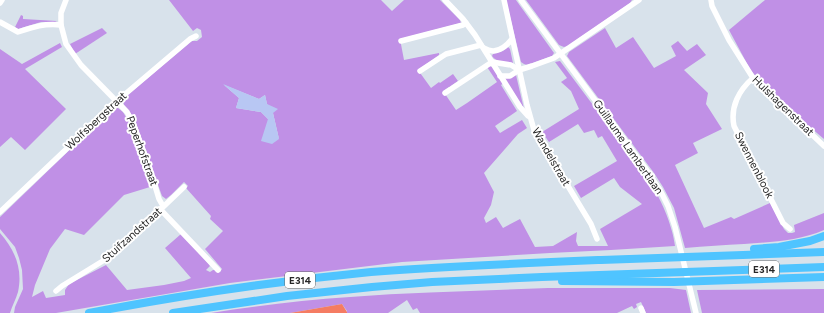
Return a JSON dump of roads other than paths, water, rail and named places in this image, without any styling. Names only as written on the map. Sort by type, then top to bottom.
[{"type":"highway","points":[[738,255],[756,249],[778,247],[810,241],[824,236]]},
{"type":"highway","name":"E314","points":[[88,313],[158,300],[284,282],[430,268],[513,263],[824,252]]},
{"type":"highway","name":"E314","points":[[173,313],[287,296],[432,282],[824,267]]},
{"type":"highway","points":[[542,277],[553,281],[674,282],[824,277]]},
{"type":"street","name":"Peperhofstraat","points":[[66,0],[61,14],[61,25],[66,44],[81,65],[127,112],[133,123],[162,207],[216,268],[210,271]]},
{"type":"street","points":[[445,0],[466,23],[520,107],[530,118]]},
{"type":"street","name":"Wandelstraat","points":[[504,0],[534,130],[591,224],[597,239]]},
{"type":"street","name":"Guillaume Lambertlaan","points":[[521,0],[654,179],[668,206],[675,227],[696,313]]},
{"type":"street","points":[[500,76],[510,76],[519,70],[554,58],[639,0]]},
{"type":"street","name":"Hulshagenstraat","points":[[711,0],[712,6],[729,40],[753,78],[824,146]]},
{"type":"street","points":[[0,22],[18,32],[38,26],[54,24],[61,25]]},
{"type":"street","points":[[401,41],[466,23]]},
{"type":"street","name":"Wolfsbergstraat","points":[[0,212],[116,101],[190,39],[196,36]]},
{"type":"street","points":[[420,71],[446,54],[482,46],[490,51],[498,51],[505,47],[512,39]]},
{"type":"street","points":[[445,93],[492,62],[510,65],[519,70]]},
{"type":"street","name":"Swennenblook","points":[[753,78],[740,93],[732,118],[734,126],[783,223],[790,229]]},
{"type":"street","name":"Stuifzandstraat","points":[[56,291],[118,250],[184,187]]}]
